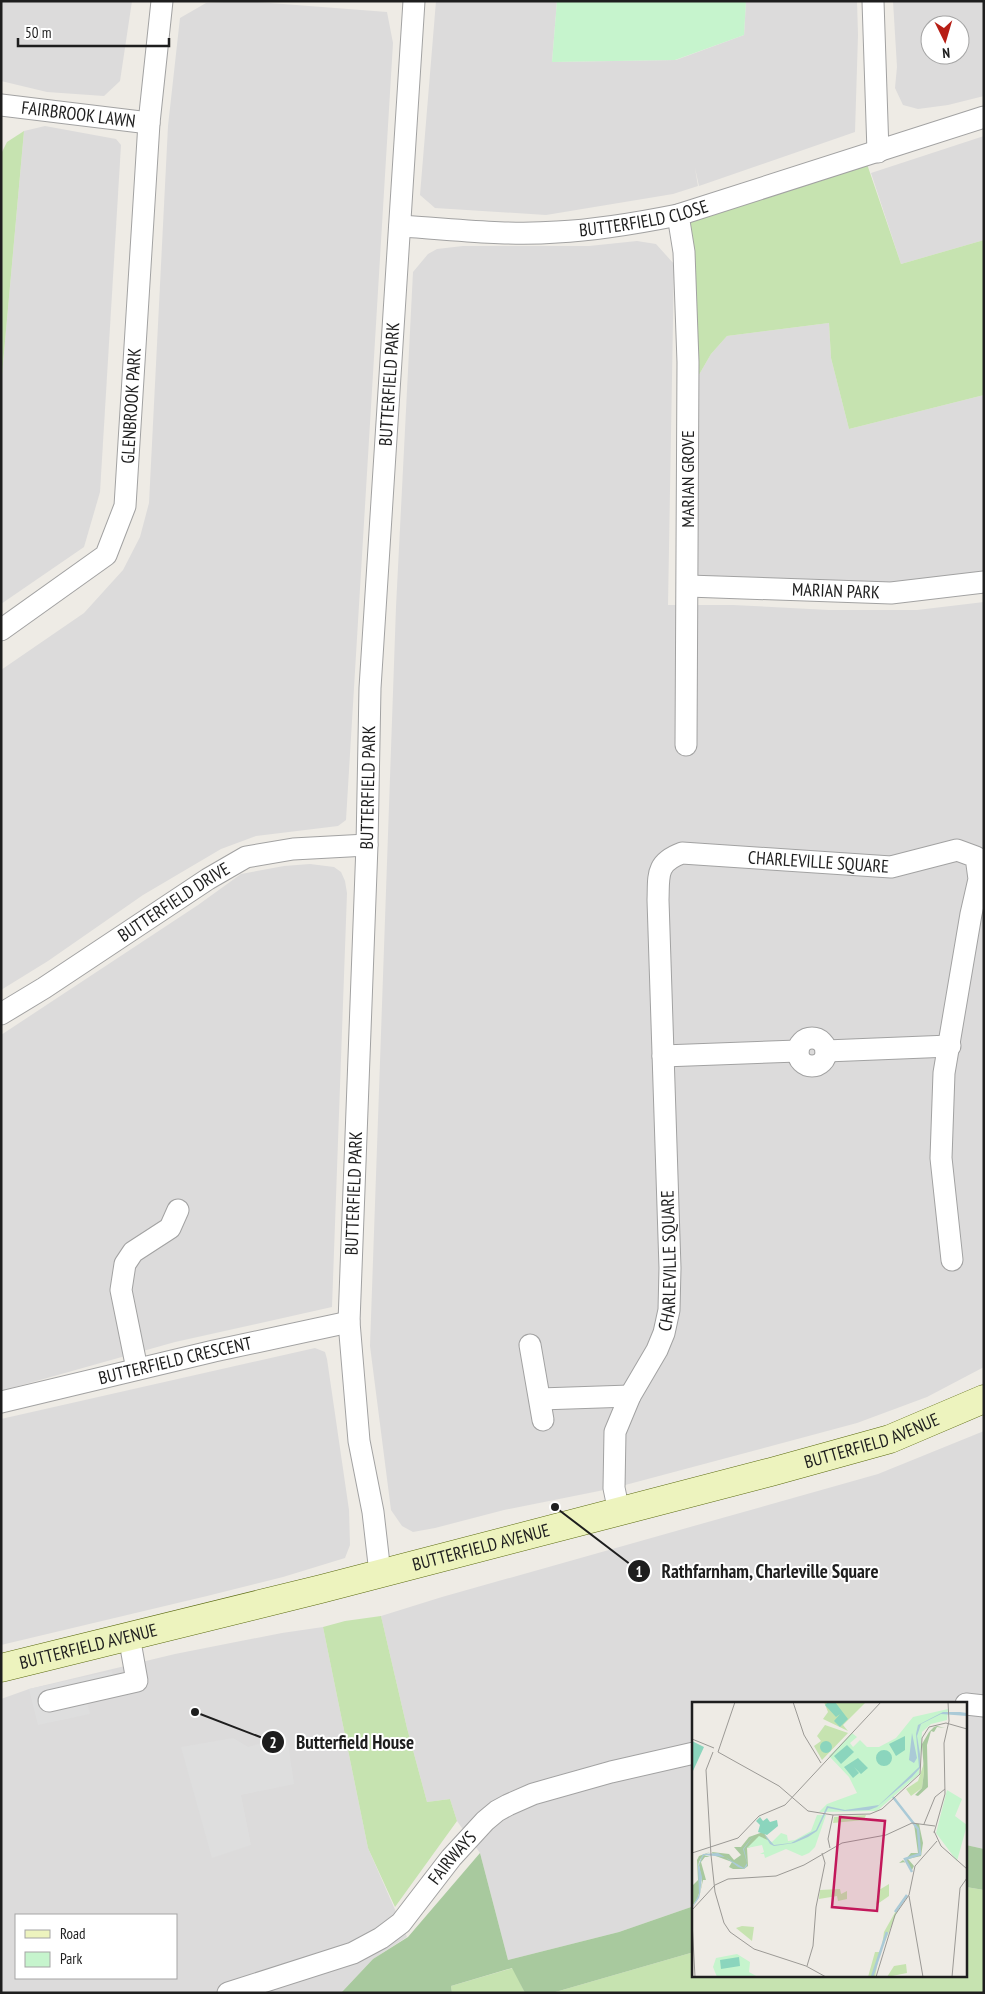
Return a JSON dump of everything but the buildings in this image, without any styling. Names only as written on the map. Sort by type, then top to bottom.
[{"type":"main road","name":"BUTTERFIELD AVENUE","points":[[1,1668],[621,1512],[890,1438],[984,1399]]},
{"type":"street","name":"GLENBROOK PARK","points":[[1,630],[106,555],[125,506],[148,123],[162,1]]},
{"type":"street","name":"BUTTERFIELD PARK","points":[[380,1573],[372,1512],[359,1440],[349,1322],[367,845],[372,642],[414,1]]},
{"type":"street","points":[[874,1],[878,152]]},
{"type":"street","name":"FAIRBROOK LAWN","points":[[3,112],[148,123]]},
{"type":"street","name":"BUTTERFIELD CLOSE","points":[[400,226],[489,232],[556,232],[634,224],[678,214],[984,117]]},
{"type":"street","name":"MARIAN GROVE","points":[[678,214],[684,252],[687,318],[688,586],[686,745]]},
{"type":"street","name":"MARIAN PARK","points":[[688,586],[891,593],[984,582]]},
{"type":"street","name":"BUTTERFIELD DRIVE","points":[[1,1014],[44,988],[208,879],[246,857],[293,849],[367,845]]},
{"type":"street","name":"CHARLEVILLE SQUARE","points":[[621,1512],[618,1487],[620,1433],[630,1396],[657,1350],[664,1332],[669,1310],[670,1268],[658,900],[660,871],[670,858],[682,853],[891,867],[957,850],[976,857],[978,879],[944,1073],[941,1158],[952,1260]]},
{"type":"street","points":[[663,1056],[798,1051],[801,1043],[812,1038],[823,1043],[826,1051],[950,1046]]},
{"type":"street","points":[[137,1369],[121,1290],[125,1264],[132,1252],[170,1228],[178,1210]]},
{"type":"street","name":"BUTTERFIELD CRESCENT","points":[[1,1402],[137,1369],[349,1322]]},
{"type":"street","points":[[530,1345],[544,1420]]},
{"type":"street","points":[[540,1399],[630,1396]]},
{"type":"street","points":[[49,1701],[137,1681],[129,1636]]},
{"type":"street","points":[[968,1704],[984,1706]]},
{"type":"street","name":"FAIRWAYS","points":[[228,1993],[353,1952],[381,1938],[401,1923],[450,1858],[484,1821],[508,1805],[533,1794],[611,1772],[692,1753]]},
{"type":"shaded area","points":[[1,1],[132,1],[120,81],[104,96],[47,92],[1,81]]},
{"type":"shaded area","points":[[243,1],[387,12],[393,43],[346,820],[338,826],[256,836],[221,849],[143,895],[48,961],[1,990],[1,670],[84,613],[123,570],[140,537],[149,503],[168,126],[180,18],[206,3]]},
{"type":"shaded area","points":[[436,1],[557,1],[552,62],[676,60],[744,35],[746,1],[857,1],[858,35],[855,132],[699,186],[695,168],[698,186],[673,194],[546,215],[435,208],[420,195]]},
{"type":"shaded area","points":[[893,1],[984,1],[984,96],[948,105],[918,109],[903,105],[895,88],[897,67]]},
{"type":"shaded area","points":[[45,126],[116,139],[121,145],[100,492],[84,547],[1,604],[1,386],[24,131]]},
{"type":"shaded area","points":[[984,136],[984,240],[901,264],[871,173]]},
{"type":"shaded area","points":[[637,241],[656,244],[674,264],[668,605],[733,605],[829,610],[917,610],[984,602],[984,1367],[927,1397],[857,1423],[614,1488],[504,1510],[413,1532],[402,1526],[391,1510],[370,1346],[396,607],[413,272],[428,254],[437,249],[463,246],[589,246]]},
{"type":"shaded area","points":[[829,323],[831,358],[849,429],[984,395],[984,582],[688,585],[689,392],[711,354],[727,336]]},
{"type":"shaded area","points":[[310,864],[334,867],[341,872],[347,893],[332,1307],[175,1342],[1,1391],[1,1035],[198,905],[241,874],[284,866]]},
{"type":"shaded area","points":[[315,1348],[325,1352],[327,1359],[349,1510],[350,1545],[345,1558],[283,1577],[1,1645],[1,1419]]},
{"type":"shaded area","points":[[984,1431],[984,1849],[968,1845],[968,1702],[692,1702],[692,1907],[619,1932],[508,1960],[480,1853],[457,1821],[450,1799],[427,1802],[407,1728],[381,1616],[442,1597],[878,1474]]},
{"type":"shaded area","points":[[323,1627],[368,1848],[407,1937],[373,1959],[341,1993],[1,1993],[1,1699],[29,1689],[175,1654]]},
{"type":"shaded area","points":[[112,1671],[115,1686],[85,1693],[90,1714],[38,1725],[29,1689]]},
{"type":"shaded area","points":[[287,1736],[294,1784],[241,1795],[251,1845],[212,1858],[181,1747],[233,1738],[248,1747]]},
{"type":"green space","points":[[557,1],[746,1],[744,35],[675,60],[552,62]]},
{"type":"green space","points":[[24,131],[1,386],[1,154],[7,142]]},
{"type":"green space","points":[[867,164],[901,264],[984,240],[984,395],[849,429],[831,358],[829,323],[727,336],[711,354],[689,392],[687,224],[710,213]]},
{"type":"green space","points":[[381,1616],[407,1728],[427,1802],[450,1799],[457,1821],[395,1907],[368,1848],[323,1627],[345,1621]]},
{"type":"green space","points":[[968,1845],[984,1849],[984,1890],[968,1887]]},
{"type":"green space","points":[[480,1853],[508,1960],[619,1932],[692,1907],[692,1953],[552,1993],[525,1993],[512,1968],[451,1986],[452,1993],[341,1993],[373,1959],[408,1937]]},
{"type":"green space","points":[[968,1887],[984,1890],[984,1993],[552,1993],[692,1953],[692,1976],[968,1976]]},
{"type":"green space","points":[[513,1968],[525,1993],[452,1993],[451,1986]]},
{"type":"place","name":"Rathfarnham, Charleville Square","points":[[555,1507]]},
{"type":"place","name":"Butterfield House","points":[[195,1712]]}]
